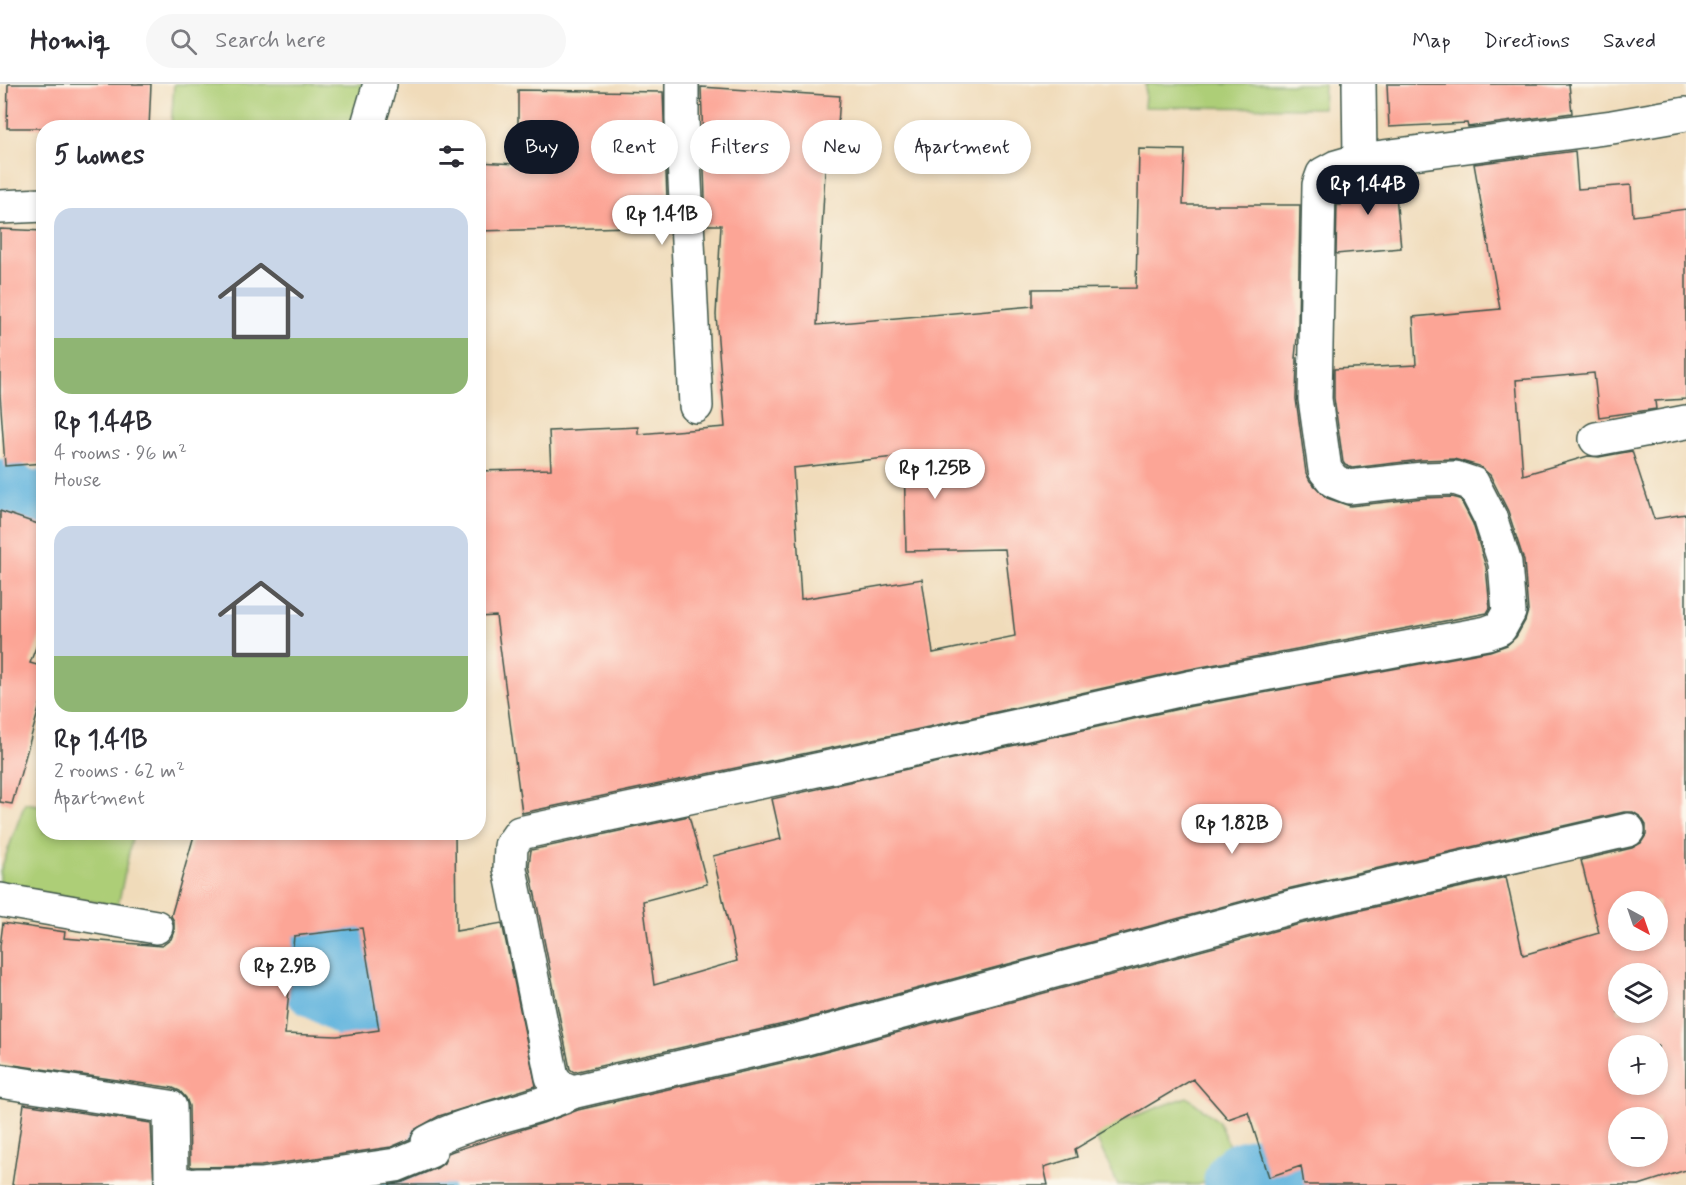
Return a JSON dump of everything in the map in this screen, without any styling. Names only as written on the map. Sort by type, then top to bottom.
[{"type":"street","points":[[369,120],[380,84]]},
{"type":"street","points":[[682,84],[681,119],[696,406]]},
{"type":"street","points":[[1359,84],[1360,160]]},
{"type":"street","points":[[572,1092],[559,1086],[552,1077],[510,869],[511,846],[520,832],[887,755],[1188,688],[1487,633],[1500,628],[1509,612],[1505,563],[1490,517],[1473,484],[1455,478],[1434,478],[1349,487],[1334,481],[1325,470],[1315,399],[1319,185],[1323,174],[1336,167],[1360,160],[1612,127],[1686,114]]},
{"type":"street","points":[[0,207],[36,206]]},
{"type":"street","points":[[1596,439],[1686,422]]},
{"type":"street","points":[[197,1185],[262,1185],[404,1162],[430,1151],[428,1142],[439,1136],[473,1124],[548,1104],[572,1092],[802,1040],[1295,906],[1628,830]]},
{"type":"street","points":[[0,900],[156,927]]},
{"type":"street","points":[[0,1081],[170,1107],[171,1178],[178,1184],[189,1185]]},
{"type":"green space","points":[[174,84],[365,84],[356,120],[172,120]]},
{"type":"green space","points":[[1146,84],[1324,84],[1323,108],[1144,107]]},
{"type":"green space","points":[[25,803],[36,805],[36,840],[132,840],[118,906],[0,886],[0,872]]},
{"type":"green space","points":[[1187,1097],[1218,1121],[1239,1168],[1197,1185],[1118,1185],[1093,1131]]},
{"type":"building","points":[[8,84],[151,84],[149,120],[36,120],[36,128],[7,128]]},
{"type":"building","points":[[1387,84],[1569,84],[1572,113],[1468,127],[1467,123],[1389,127]]},
{"type":"building","points":[[701,87],[840,96],[838,120],[802,120],[802,174],[825,174],[817,325],[1033,306],[1033,289],[1136,288],[1139,149],[1185,150],[1183,205],[1300,205],[1298,328],[1295,358],[1297,358],[1296,399],[1306,473],[1310,481],[1327,498],[1350,506],[1424,498],[1460,499],[1473,524],[1486,567],[1490,608],[1487,613],[1185,670],[883,737],[522,813],[496,616],[486,617],[486,471],[551,469],[549,431],[638,427],[638,434],[725,427],[716,315],[721,225],[706,225],[704,174],[790,174],[790,120],[702,120]],"holes":[[[904,456],[906,551],[1005,549],[1015,636],[933,653],[922,579],[801,599],[793,468]]]},
{"type":"building","points":[[518,90],[663,92],[664,120],[591,120],[591,174],[666,174],[668,226],[486,231],[486,162],[504,163],[504,174],[579,174],[579,120],[518,120]]},
{"type":"building","points":[[1575,151],[1578,189],[1631,185],[1633,216],[1686,209],[1686,399],[1655,401],[1656,409],[1599,417],[1594,373],[1516,380],[1523,475],[1588,456],[1599,457],[1632,451],[1654,519],[1686,514],[1686,1170],[1639,1185],[1304,1185],[1301,1166],[1269,1177],[1248,1112],[1228,1119],[1193,1079],[1075,1149],[1077,1157],[1044,1167],[1048,1185],[389,1185],[403,1182],[437,1168],[444,1163],[448,1153],[453,1151],[578,1110],[807,1057],[1300,924],[1506,877],[1523,955],[1599,933],[1581,860],[1632,848],[1641,843],[1646,835],[1646,825],[1641,817],[1633,812],[1624,812],[1291,888],[797,1021],[574,1072],[570,1069],[529,865],[531,850],[689,816],[707,884],[643,901],[654,985],[737,961],[713,856],[781,839],[772,799],[1192,706],[1490,651],[1507,645],[1516,637],[1528,611],[1524,561],[1508,511],[1490,475],[1479,466],[1454,459],[1421,460],[1352,468],[1345,465],[1334,398],[1334,369],[1416,365],[1413,317],[1500,309],[1474,164]]},
{"type":"building","points":[[1394,174],[1401,248],[1336,254],[1337,205],[1341,205],[1339,187],[1364,178]]},
{"type":"building","points":[[0,229],[36,231],[36,464],[5,466],[0,394]]},
{"type":"building","points":[[0,511],[36,523],[36,647],[30,663],[36,665],[36,719],[12,804],[0,802]]},
{"type":"building","points":[[193,840],[455,840],[456,931],[502,923],[536,1086],[439,1116],[414,1130],[410,1139],[391,1147],[261,1166],[193,1167],[190,1166],[189,1106],[180,1091],[173,1088],[0,1063],[0,946],[3,923],[65,932],[64,938],[162,946],[171,939],[174,921],[171,916]],"holes":[[[362,928],[379,1030],[337,1036],[285,1034],[294,936]]]},
{"type":"building","points":[[24,1104],[151,1123],[154,1185],[12,1185]]},
{"type":"waterway","points":[[0,504],[23,514],[36,515]]},
{"type":"waterway","points":[[342,840],[338,861],[323,886],[320,916],[323,975],[372,1004],[387,1041],[408,1185]]},
{"type":"waterway","points":[[1248,1185],[1422,1142]]}]
